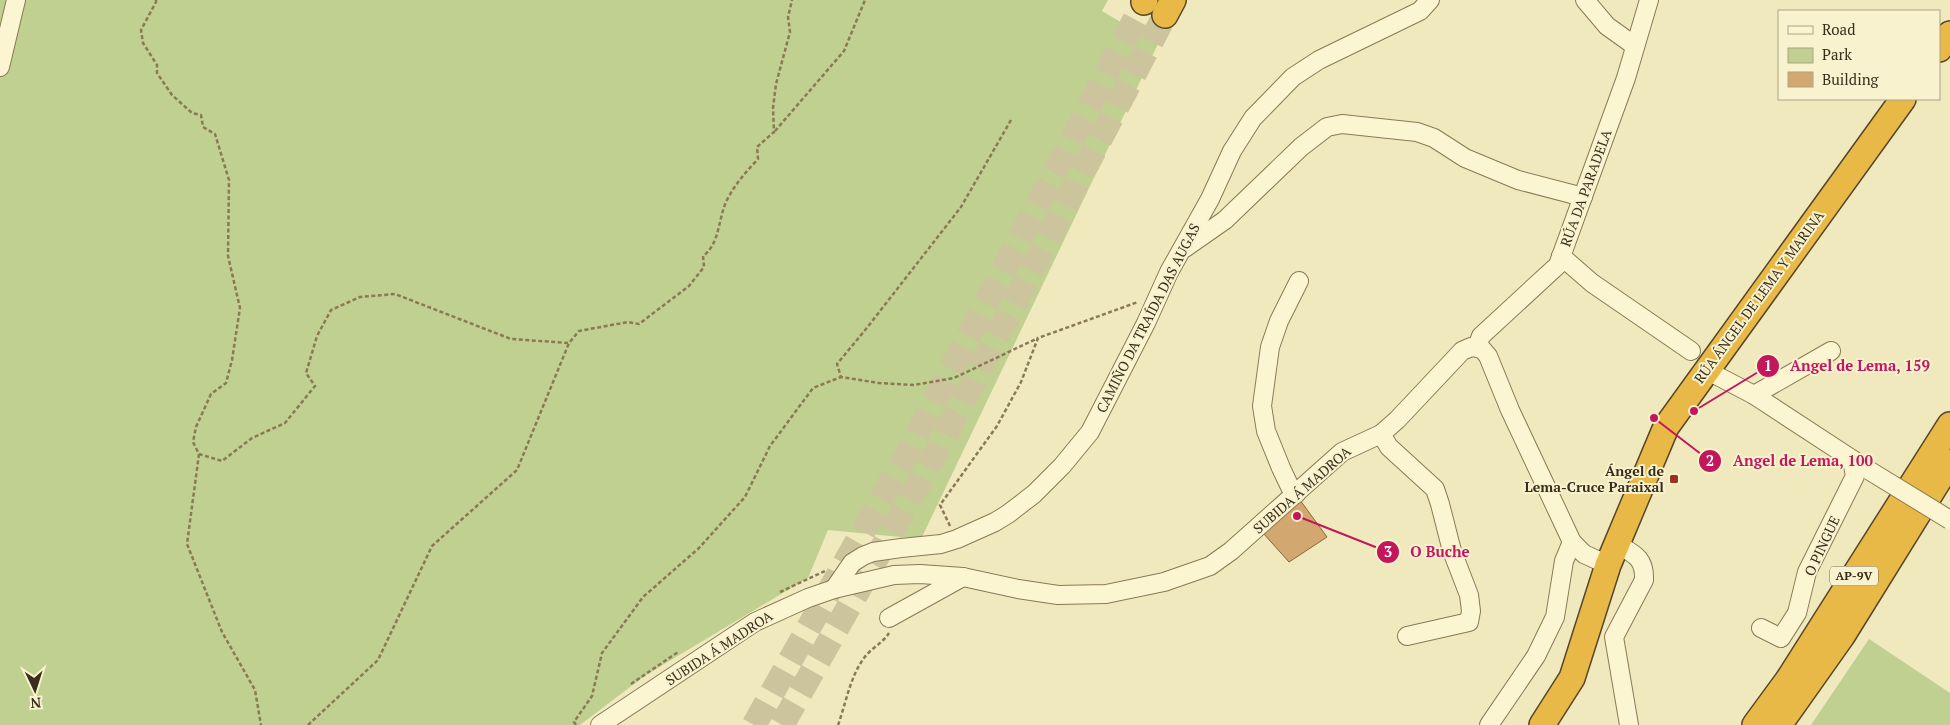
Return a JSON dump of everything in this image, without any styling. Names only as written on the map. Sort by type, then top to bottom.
[{"type":"highway","points":[[1940,48],[1950,34]]},
{"type":"highway","name":"RÚA ÁNGEL DE LEMA Y MARINA","points":[[1542,725],[1572,678],[1613,554],[1666,427],[1699,361],[1902,100]]},
{"type":"highway","name":"AP-9V","points":[[1755,725],[1788,680],[1950,425]]},
{"type":"highway","name":"AP-9V","points":[[1779,725],[1842,636],[1950,462]]},
{"type":"street","points":[[0,67],[16,0]]},
{"type":"street","name":"CAMIÑO DA TRAÍDA DAS AUGAS","points":[[834,589],[852,562],[863,556],[874,552],[941,544],[957,539],[1008,514],[1034,494],[1076,450],[1090,432],[1146,323],[1158,294],[1210,199],[1232,151],[1253,118],[1293,77],[1319,60],[1420,11],[1430,0]]},
{"type":"street","points":[[1585,0],[1606,26],[1635,46]]},
{"type":"street","name":"RÚA DA PARADELA","points":[[1477,347],[1481,336],[1558,265],[1626,78],[1649,0]]},
{"type":"street","points":[[1180,252],[1225,220],[1301,147],[1327,127],[1342,124],[1417,132],[1434,138],[1464,158],[1518,180],[1582,197]]},
{"type":"street","points":[[1561,256],[1592,283],[1699,361],[1852,460],[1950,520]]},
{"type":"street","points":[[1296,494],[1278,461],[1266,431],[1262,406],[1270,348],[1279,321],[1299,280]]},
{"type":"street","name":"SUBIDA Á MADROA","points":[[606,723],[756,622],[800,601],[834,589],[894,575],[920,574],[963,577],[1018,589],[1058,595],[1106,594],[1164,582],[1210,566],[1232,551],[1342,452],[1381,434],[1397,420],[1462,351],[1471,347],[1477,347]]},
{"type":"street","points":[[1477,347],[1488,356],[1514,419],[1572,542],[1584,554],[1634,554],[1641,561],[1644,570],[1644,580],[1614,637],[1629,725]]},
{"type":"street","points":[[1754,395],[1831,351]]},
{"type":"street","points":[[1381,434],[1390,447],[1434,489],[1440,504],[1452,551],[1469,595],[1471,611],[1468,622],[1407,636]]},
{"type":"street","name":"O PINGUE","points":[[1761,628],[1781,638],[1797,613],[1807,572],[1855,476],[1852,460]]},
{"type":"street","points":[[1489,725],[1536,656],[1555,617],[1564,561],[1572,542]]},
{"type":"street","points":[[889,618],[963,577]]},
{"type":"path","points":[[156,0],[141,30],[143,43],[157,65],[157,73],[172,95],[192,113],[201,115],[203,127],[215,134],[229,180],[228,256],[240,308],[232,360],[226,383],[211,394],[196,427],[193,442],[199,454],[187,544],[222,632],[256,690],[261,725]]},
{"type":"path","points":[[774,132],[772,108],[776,84],[790,32],[788,17],[792,0]]},
{"type":"path","points":[[308,725],[378,660],[432,546],[517,470],[569,343],[579,331],[628,322],[639,324],[689,286],[704,268],[703,256],[711,250],[726,202],[735,184],[758,159],[757,147],[774,132],[844,51],[865,0]]},
{"type":"path","points":[[841,377],[837,364],[961,207],[1011,120]]},
{"type":"path","points":[[199,454],[222,461],[252,438],[285,424],[315,386],[306,373],[317,336],[331,310],[360,297],[395,294],[511,339],[569,343]]},
{"type":"path","points":[[576,725],[574,722],[592,696],[602,653],[643,597],[699,548],[746,497],[770,446],[813,388],[841,377],[879,383],[914,385],[954,378],[1038,338],[1158,294]]},
{"type":"path","points":[[957,539],[940,505],[997,426],[1021,382],[1038,338]]},
{"type":"path","points":[[838,725],[850,686],[864,658],[885,639],[895,623],[889,618]]},
{"type":"green space","points":[[0,0],[1108,0],[1102,11],[1158,44],[921,539],[828,530],[808,578],[646,675],[580,725],[0,725]]},
{"type":"green space","points":[[1869,639],[1950,693],[1950,725],[1811,725]]},
{"type":"building","points":[[1300,500],[1327,537],[1289,562],[1263,533]]},
{"type":"tunnel","points":[[754,725],[908,451],[1144,2]]},
{"type":"tunnel","points":[[782,725],[937,451],[1165,15]]},
{"type":"place","name":"Angel de Lema, 159","points":[[1694,411]]},
{"type":"place","name":"Angel de Lema, 100","points":[[1654,418]]},
{"type":"place","name":"Ángel de Lema-Cruce Paraixal","points":[[1674,479]]},
{"type":"place","name":"O Buche","points":[[1297,516]]}]
